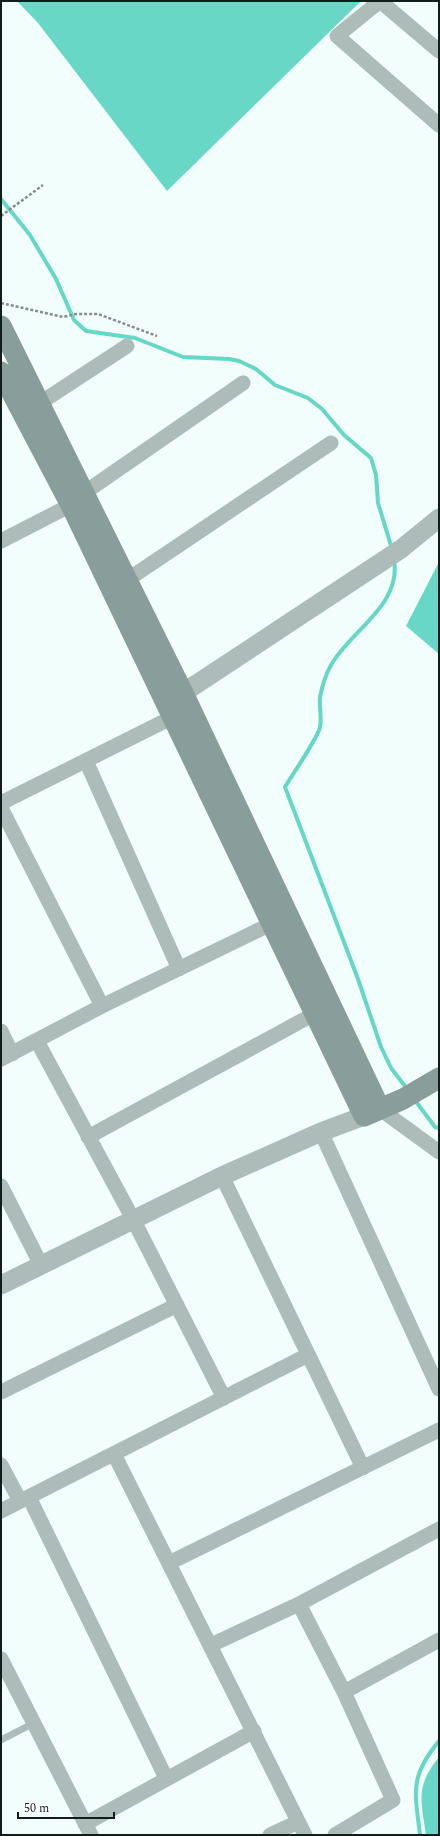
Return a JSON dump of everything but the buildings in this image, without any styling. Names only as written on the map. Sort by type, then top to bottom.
[{"type":"main road","points":[[1,326],[40,403],[45,435]]},
{"type":"main road","points":[[1,372],[45,435],[77,499],[173,717],[273,923],[372,1112],[410,1095],[439,1078]]},
{"type":"main road","points":[[77,499],[127,580],[183,693],[325,1020]]},
{"type":"street","points":[[439,51],[380,1],[337,36],[439,125]]},
{"type":"street","points":[[40,403],[127,346]]},
{"type":"street","points":[[1,541],[77,499],[243,383]]},
{"type":"street","points":[[127,580],[330,443]]},
{"type":"street","points":[[183,693],[401,549],[439,518]]},
{"type":"street","points":[[1,803],[173,717]]},
{"type":"street","points":[[86,761],[179,970]]},
{"type":"street","points":[[1,808],[102,1006]]},
{"type":"street","points":[[1,1031],[6,1056],[102,1006],[179,970],[273,923]]},
{"type":"street","points":[[88,1137],[325,1020]]},
{"type":"street","points":[[37,1041],[134,1221],[224,1398]]},
{"type":"street","points":[[1,1285],[134,1221],[222,1176],[321,1132],[372,1112],[439,1152]]},
{"type":"street","points":[[321,1132],[439,1389]]},
{"type":"street","points":[[222,1176],[363,1468]]},
{"type":"street","points":[[1,1186],[41,1265]]},
{"type":"street","points":[[1,1392],[177,1305]]},
{"type":"street","points":[[1,1511],[308,1355]]},
{"type":"street","points":[[169,1563],[439,1430]]},
{"type":"street","points":[[114,1454],[302,1828],[270,1835]]},
{"type":"street","points":[[1,1466],[24,1499],[166,1778]]},
{"type":"street","points":[[211,1645],[299,1604],[439,1529]]},
{"type":"street","points":[[299,1604],[344,1692],[393,1800],[335,1835]]},
{"type":"street","points":[[344,1692],[439,1640]]},
{"type":"street","points":[[1,1659],[88,1829],[166,1778],[254,1731]]},
{"type":"lane","points":[[1,1740],[34,1723]]},
{"type":"path","points":[[1,216],[43,186]]},
{"type":"path","points":[[1,303],[63,317],[76,314],[98,314],[110,317],[157,336]]},
{"type":"green space","points":[[17,1],[361,1],[167,191],[38,23]]},
{"type":"green space","points":[[439,562],[439,654],[406,626]]},
{"type":"green space","points":[[439,1757],[439,1835],[426,1835],[422,1803],[423,1786],[426,1777]]},
{"type":"waterway","points":[[1,199],[30,235],[56,279],[74,320],[86,331],[135,338],[183,357],[229,359],[239,361],[256,369],[275,385],[308,398],[322,409],[344,435],[371,458],[376,475],[378,503],[392,549]]},
{"type":"waterway","points":[[394,560],[394,576],[390,591],[383,604],[373,617],[339,653],[329,669],[320,697],[320,727],[310,748],[285,787],[358,979],[381,1047],[391,1068],[408,1090]]},
{"type":"waterway","points":[[414,1099],[435,1127],[439,1128]]},
{"type":"waterway","points":[[420,1835],[416,1796],[418,1775],[429,1754],[439,1741]]}]
